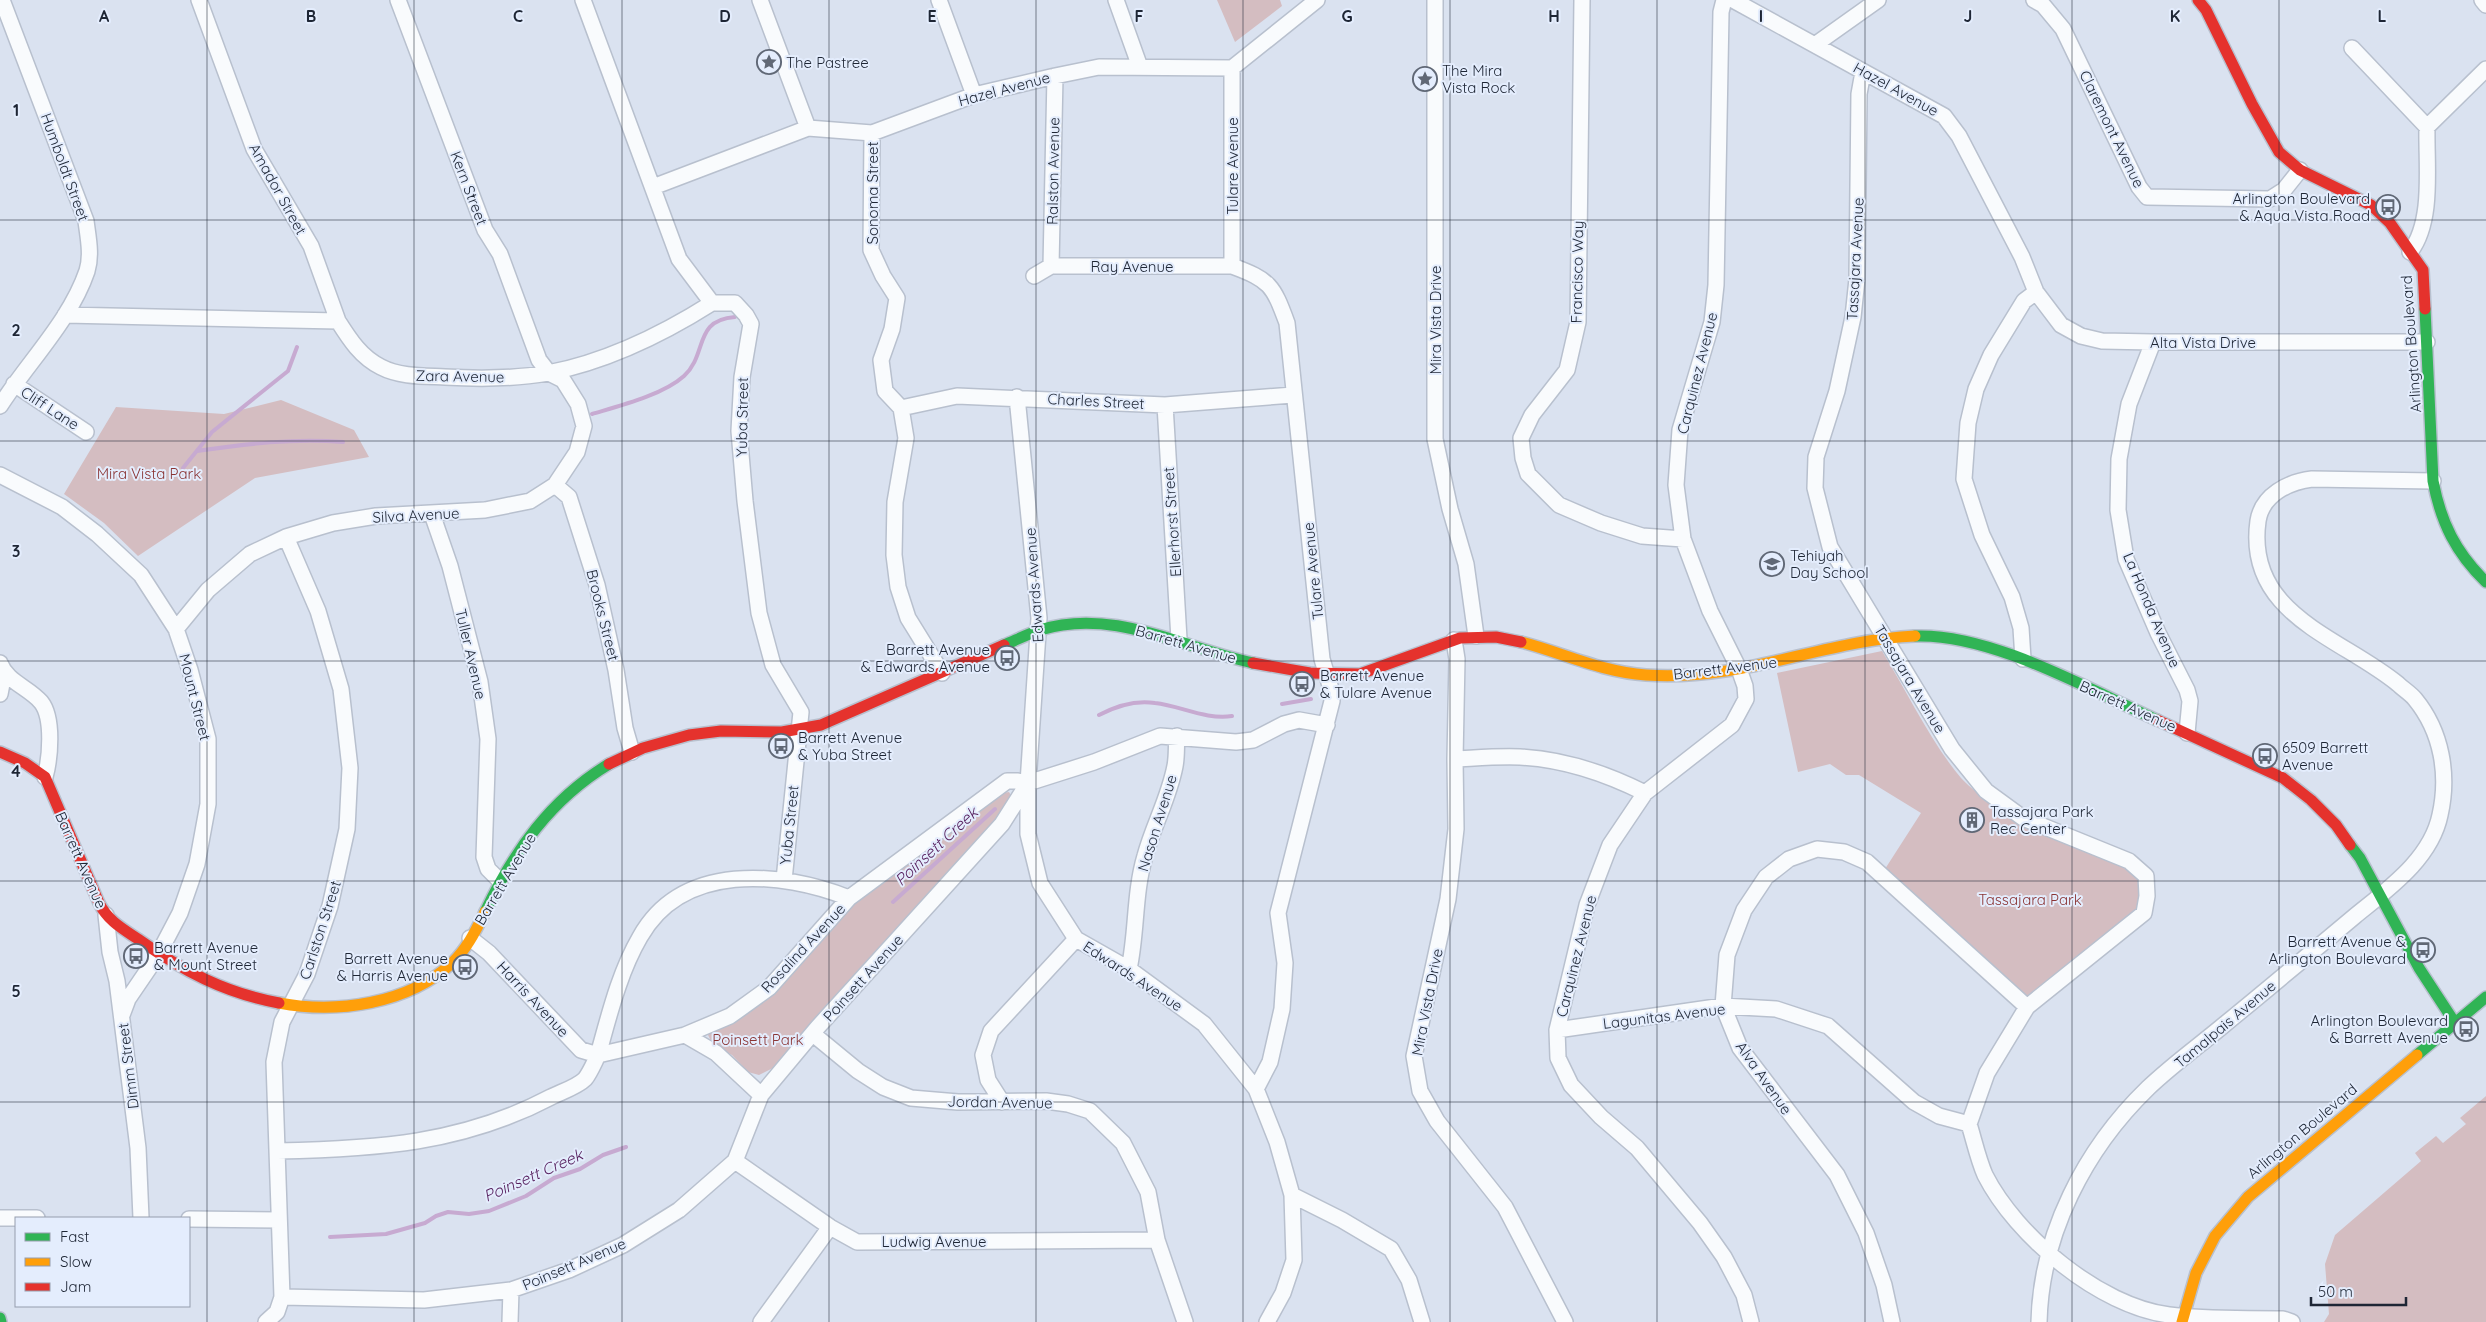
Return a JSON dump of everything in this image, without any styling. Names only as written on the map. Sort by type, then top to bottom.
[{"type":"street","name":"Humboldt Street","points":[[0,406],[65,315],[87,270],[90,248],[86,221],[2,0]]},
{"type":"street","name":"Amador Street","points":[[199,0],[254,149],[311,246],[338,321]]},
{"type":"street","name":"Kern Street","points":[[398,0],[485,230],[500,254],[539,360],[549,373]]},
{"type":"street","points":[[583,0],[679,260],[712,303]]},
{"type":"street","points":[[760,0],[808,128]]},
{"type":"street","points":[[939,0],[974,95]]},
{"type":"street","points":[[1116,0],[1140,67]]},
{"type":"street","points":[[1232,68],[1317,0]]},
{"type":"street","name":"Mira Vista Drive","points":[[1434,0],[1435,439],[1450,509],[1466,564],[1476,636]]},
{"type":"street","name":"Francisco Way","points":[[1582,0],[1578,322],[1567,370],[1532,415],[1522,438],[1523,458],[1528,474],[1559,505],[1601,523],[1642,536],[1683,539]]},
{"type":"street","name":"Carquinez Avenue","points":[[1724,0],[1721,12],[1716,285],[1712,322],[1680,430],[1676,485],[1683,539],[1710,611],[1739,669],[1745,686],[1746,699],[1732,726],[1645,793],[1610,845],[1587,905],[1557,1030],[1558,1058],[1571,1086],[1601,1117],[1637,1148],[1700,1223],[1724,1258],[1744,1295],[1751,1322]]},
{"type":"street","name":"Hazel Avenue","points":[[1733,0],[1944,116],[1959,136],[2022,257]]},
{"type":"street","points":[[1816,44],[1878,0]]},
{"type":"street","name":"Claremont Avenue","points":[[2034,0],[2043,5],[2063,29],[2139,187],[2147,197],[2270,199],[2284,190],[2300,170]]},
{"type":"street","name":"Arlington Boulevard","points":[[2198,0],[2206,10],[2252,104],[2279,152],[2300,170],[2372,205],[2390,223],[2423,270],[2437,509],[2446,535],[2462,558],[2486,582]]},
{"type":"street","points":[[2482,0],[2486,5]]},
{"type":"street","points":[[2352,48],[2427,127]]},
{"type":"street","name":"Hazel Avenue","points":[[653,187],[808,128],[872,134],[974,95],[1055,76],[1099,67],[1232,68]]},
{"type":"street","name":"Tulare Avenue","points":[[1232,68],[1232,266],[1259,276],[1276,294],[1287,323],[1293,395],[1322,658],[1332,700],[1278,913],[1285,963],[1282,1009],[1270,1062],[1256,1090]]},
{"type":"street","points":[[2410,252],[2419,240],[2425,220],[2427,127],[2486,69]]},
{"type":"street","name":"Tassajara Avenue","points":[[1863,72],[1859,94],[1857,279],[1854,317],[1837,391],[1816,457],[1815,488],[1830,547],[1952,749],[1986,791],[2023,818],[2129,861],[2146,876],[2147,896],[2144,914],[2027,1007],[1987,1073],[1969,1124]]},
{"type":"street","name":"Ralston Avenue","points":[[1051,266],[1055,76]]},
{"type":"street","name":"Sonoma Street","points":[[872,134],[871,250],[883,276],[897,298],[892,329],[881,360],[885,391],[901,408]]},
{"type":"street","name":"Alta Vista Drive","points":[[2022,257],[2036,292],[2061,325],[2080,336],[2102,340],[2152,342],[2428,342]]},
{"type":"street","points":[[1034,276],[1051,266]]},
{"type":"street","name":"Ray Avenue","points":[[1051,266],[1232,266]]},
{"type":"street","points":[[2023,659],[2022,628],[2012,596],[1982,535],[1964,479],[1968,424],[1976,389],[1991,355],[2024,301],[2036,292]]},
{"type":"street","name":"Zara Avenue","points":[[338,321],[357,350],[382,368],[413,376],[483,379],[549,373],[625,349],[676,324],[712,303]]},
{"type":"street","name":"Yuba Street","points":[[712,303],[735,303],[751,324],[742,377],[739,432],[745,501],[759,613],[772,665],[801,712],[784,880]]},
{"type":"street","points":[[65,315],[338,321]]},
{"type":"street","name":"La Honda Avenue","points":[[2152,342],[2129,404],[2119,459],[2118,510],[2126,559],[2158,633],[2187,690],[2190,701],[2187,733]]},
{"type":"street","name":"Silva Avenue","points":[[176,629],[208,590],[250,554],[286,537],[333,523],[359,519],[485,510],[530,501],[555,485],[577,452],[584,426],[578,404],[563,380],[549,373]]},
{"type":"street","name":"Cliff Lane","points":[[14,384],[86,432]]},
{"type":"street","name":"Charles Street","points":[[901,408],[957,396],[1016,397],[1165,405],[1293,395]]},
{"type":"street","name":"Edwards Avenue","points":[[1016,397],[1040,630],[1028,784],[1028,834],[1040,883],[1076,939],[1129,969],[1204,1024],[1256,1090],[1277,1142],[1292,1195],[1294,1260],[1284,1293],[1267,1322]]},
{"type":"street","name":"Ellerhorst Street","points":[[1165,405],[1179,639]]},
{"type":"street","points":[[901,408],[906,438],[895,502],[894,555],[898,587],[908,618],[942,673]]},
{"type":"street","name":"Mount Street","points":[[0,475],[62,507],[97,534],[142,575],[176,629],[190,670],[208,739],[208,804],[197,864],[180,913],[158,955],[128,999],[122,1015]]},
{"type":"street","name":"Tamalpais Avenue","points":[[2039,1322],[2048,1253],[2064,1210],[2084,1168],[2113,1127],[2148,1088],[2381,894],[2423,855],[2438,828],[2444,799],[2445,766],[2436,734],[2415,699],[2384,672],[2301,622],[2281,600],[2265,575],[2256,535],[2259,515],[2268,500],[2281,488],[2295,481],[2312,479],[2434,481]]},
{"type":"street","name":"Brooks Street","points":[[555,485],[569,497],[597,585],[616,670],[625,728],[632,752]]},
{"type":"street","name":"Tuller Avenue","points":[[432,514],[450,566],[480,682],[488,738],[484,857],[488,869],[500,881]]},
{"type":"street","name":"Carlston Street","points":[[282,1296],[274,1062],[282,1022],[307,974],[330,906],[347,829],[350,768],[341,689],[318,611],[286,537]]},
{"type":"street","name":"Barrett Avenue","points":[[45,777],[106,915],[158,955],[190,974],[228,990],[290,1005],[350,1006],[385,1001],[418,987],[452,963],[470,938],[519,849],[551,809],[574,788],[603,768],[632,752],[662,742],[722,731],[775,734],[798,732],[821,725],[1040,630],[1059,625],[1107,624],[1147,630],[1255,664],[1327,674],[1350,674],[1371,670],[1436,644],[1476,636],[1515,640],[1615,671],[1676,676],[1739,669],[1885,638],[1935,636],[1982,644],[2023,659],[2283,778],[2311,800],[2336,825],[2360,858],[2419,968],[2455,1023]]},
{"type":"street","name":"Mira Vista Drive","points":[[1454,640],[1457,659],[1456,829],[1448,898],[1414,1056],[1420,1090],[1437,1121],[1504,1207],[1565,1322]]},
{"type":"street","points":[[0,694],[2,668]]},
{"type":"street","points":[[0,752],[25,763],[45,777],[48,765],[50,730],[42,703],[2,668]]},
{"type":"street","points":[[1028,784],[1094,762],[1160,736],[1236,742],[1253,740],[1284,724],[1300,720],[1326,725]]},
{"type":"street","name":"Nason Avenue","points":[[1129,969],[1134,945],[1136,900],[1145,856],[1166,798],[1175,765],[1177,736]]},
{"type":"street","points":[[1455,759],[1520,757],[1554,761],[1625,783],[1645,793]]},
{"type":"street","name":"Rosalind Avenue","points":[[598,1055],[685,1035],[730,1016],[769,988],[849,898],[1007,781],[1018,780],[1028,784]]},
{"type":"street","name":"Poinsett Avenue","points":[[282,1296],[424,1300],[510,1290],[569,1270],[623,1246],[679,1210],[735,1161],[761,1095],[813,1034],[1002,824],[1028,784]]},
{"type":"street","name":"Alva Avenue","points":[[1892,1322],[1884,1285],[1866,1233],[1837,1175],[1740,1048],[1723,1006],[1727,955],[1744,910],[1766,877],[1789,859],[1817,849],[1844,852],[1868,862],[2027,1007]]},
{"type":"street","points":[[277,1151],[362,1149],[430,1140],[486,1125],[539,1103],[584,1080],[598,1055],[616,994],[640,936],[664,906],[698,886],[740,878],[784,880],[827,889],[849,898]]},
{"type":"street","name":"Dimm Street","points":[[106,915],[110,952],[122,1015],[138,1148],[141,1217]]},
{"type":"street","name":"Harris Avenue","points":[[470,938],[489,953],[581,1050],[598,1055]]},
{"type":"street","points":[[1002,1102],[988,1080],[983,1055],[991,1031],[1076,939]]},
{"type":"street","name":"Arlington Boulevard","points":[[2183,1319],[2196,1273],[2215,1236],[2248,1196],[2486,997]]},
{"type":"street","name":"Lagunitas Avenue","points":[[1557,1030],[1723,1006],[1776,1009],[1828,1026],[1914,1102],[1940,1116],[1969,1124]]},
{"type":"street","name":"Jordan Avenue","points":[[813,1034],[858,1071],[884,1086],[911,1098],[958,1102],[1046,1101],[1068,1104],[1090,1111],[1123,1143],[1148,1192],[1157,1240],[1185,1322]]},
{"type":"street","points":[[685,1035],[716,1053],[761,1095]]},
{"type":"street","points":[[1969,1124],[1985,1174],[2014,1220],[2048,1253],[2123,1303],[2147,1311],[2183,1319],[2283,1319],[2292,1322]]},
{"type":"street","name":"Ludwig Avenue","points":[[735,1161],[830,1227],[857,1242],[1157,1240]]},
{"type":"street","points":[[1292,1195],[1342,1220],[1391,1249],[1409,1280],[1422,1322]]},
{"type":"street","points":[[0,1218],[15,1218]]},
{"type":"street","points":[[190,1219],[278,1220]]},
{"type":"street","points":[[761,1322],[830,1227]]},
{"type":"street","points":[[510,1290],[510,1322]]},
{"type":"street","points":[[266,1322],[276,1312],[282,1296]]},
{"type":"street","points":[[0,1318],[1,1322]]},
{"type":"green space","points":[[1217,0],[1280,0],[1282,6],[1235,42]]},
{"type":"green space","name":"Mira Vista Park","points":[[281,400],[354,430],[369,457],[255,478],[138,556],[104,523],[64,494],[116,407],[224,414]]},
{"type":"green space","name":"Tassajara Park","points":[[1882,651],[1940,749],[1968,785],[1991,803],[2136,870],[2145,900],[2122,925],[2024,998],[1885,869],[1921,813],[1859,775],[1846,775],[1830,764],[1798,772],[1777,673]]},
{"type":"green space","name":"Poinsett Park","points":[[1009,792],[1013,799],[996,819],[773,1068],[759,1075],[748,1072],[732,1055],[713,1045],[708,1035],[710,1031],[855,901],[1003,793]]},
{"type":"green space","points":[[2486,1096],[2486,1322],[2324,1322],[2329,1314],[2325,1264],[2335,1235],[2421,1161],[2415,1153],[2436,1136],[2443,1143],[2466,1124],[2460,1118]]},
{"type":"waterway","points":[[592,414],[640,399],[675,383],[691,367],[707,331],[713,324],[722,319],[735,317]]},
{"type":"waterway","points":[[183,468],[212,432],[288,371],[297,347]]},
{"type":"waterway","points":[[197,451],[288,441],[343,442]]},
{"type":"waterway","name":"Poinsett Creek","points":[[1282,704],[1311,699]]},
{"type":"waterway","name":"Poinsett Creek","points":[[1099,715],[1126,704],[1148,702],[1213,716],[1232,716]]},
{"type":"waterway","name":"Poinsett Creek","points":[[893,902],[995,809]]},
{"type":"waterway","name":"Poinsett Creek","points":[[330,1237],[386,1234],[425,1223],[436,1216],[448,1212],[469,1214],[489,1211],[526,1196],[554,1178],[580,1169],[603,1155],[626,1147]]},
{"type":"traffic: fast","points":[[2425,309],[2433,481],[2436,496],[2451,536],[2466,560],[2486,582]]},
{"type":"traffic: fast","points":[[1004,645],[1040,630],[1067,624],[1094,623],[1148,632],[1253,663]]},
{"type":"traffic: fast","points":[[1915,636],[1944,637],[2007,653],[2039,665],[2157,720]]},
{"type":"traffic: fast","points":[[485,912],[508,868],[536,828],[569,793],[609,764]]},
{"type":"traffic: fast","points":[[2350,845],[2360,858],[2419,968],[2455,1023]]},
{"type":"traffic: fast","points":[[2417,1055],[2486,997]]},
{"type":"traffic: fast","points":[[0,1318],[1,1322]]},
{"type":"traffic: slow","points":[[1521,642],[1614,670],[1646,675],[1682,675],[1749,667],[1848,645],[1881,639],[1915,636]]},
{"type":"traffic: slow","points":[[279,1003],[301,1006],[348,1006],[393,997],[415,988],[434,977],[457,958],[471,939],[485,912]]},
{"type":"traffic: slow","points":[[2182,1322],[2196,1273],[2215,1236],[2248,1197],[2417,1055]]},
{"type":"traffic: jam","points":[[2198,0],[2206,10],[2252,104],[2279,152],[2300,170],[2371,205],[2390,223],[2423,270],[2425,309]]},
{"type":"traffic: jam","points":[[1253,663],[1310,673],[1360,674],[1460,638],[1496,637],[1521,642]]},
{"type":"traffic: jam","points":[[609,764],[643,748],[689,735],[721,731],[782,732],[821,725],[1004,645]]},
{"type":"traffic: jam","points":[[2157,720],[2283,778],[2311,800],[2336,825],[2350,845]]},
{"type":"traffic: jam","points":[[0,752],[25,763],[45,777],[99,903],[111,920],[155,951],[188,971],[223,987],[259,999],[279,1003]]},
{"type":"place","name":"The Pastree","points":[[769,62]]},
{"type":"place","name":"The Mira Vista Rock","points":[[1425,79]]},
{"type":"place","name":"Arlington Boulevard & Aqua Vista Road","points":[[2388,207]]},
{"type":"place","name":"Tehiyah Day School","points":[[1772,564]]},
{"type":"place","name":"Barrett Avenue & Edwards Avenue","points":[[1007,658]]},
{"type":"place","name":"Barrett Avenue & Tulare Avenue","points":[[1302,684]]},
{"type":"place","name":"Barrett Avenue & Yuba Street","points":[[781,746]]},
{"type":"place","name":"6509 Barrett Avenue","points":[[2265,756]]},
{"type":"place","name":"Tassajara Park Rec Center","points":[[1972,820]]},
{"type":"place","name":"Barrett Avenue & Arlington Boulevard","points":[[2423,950]]},
{"type":"place","name":"Barrett Avenue & Mount Street","points":[[136,956]]},
{"type":"place","name":"Barrett Avenue & Harris Avenue","points":[[465,967]]},
{"type":"place","name":"Arlington Boulevard & Barrett Avenue","points":[[2466,1029]]}]
